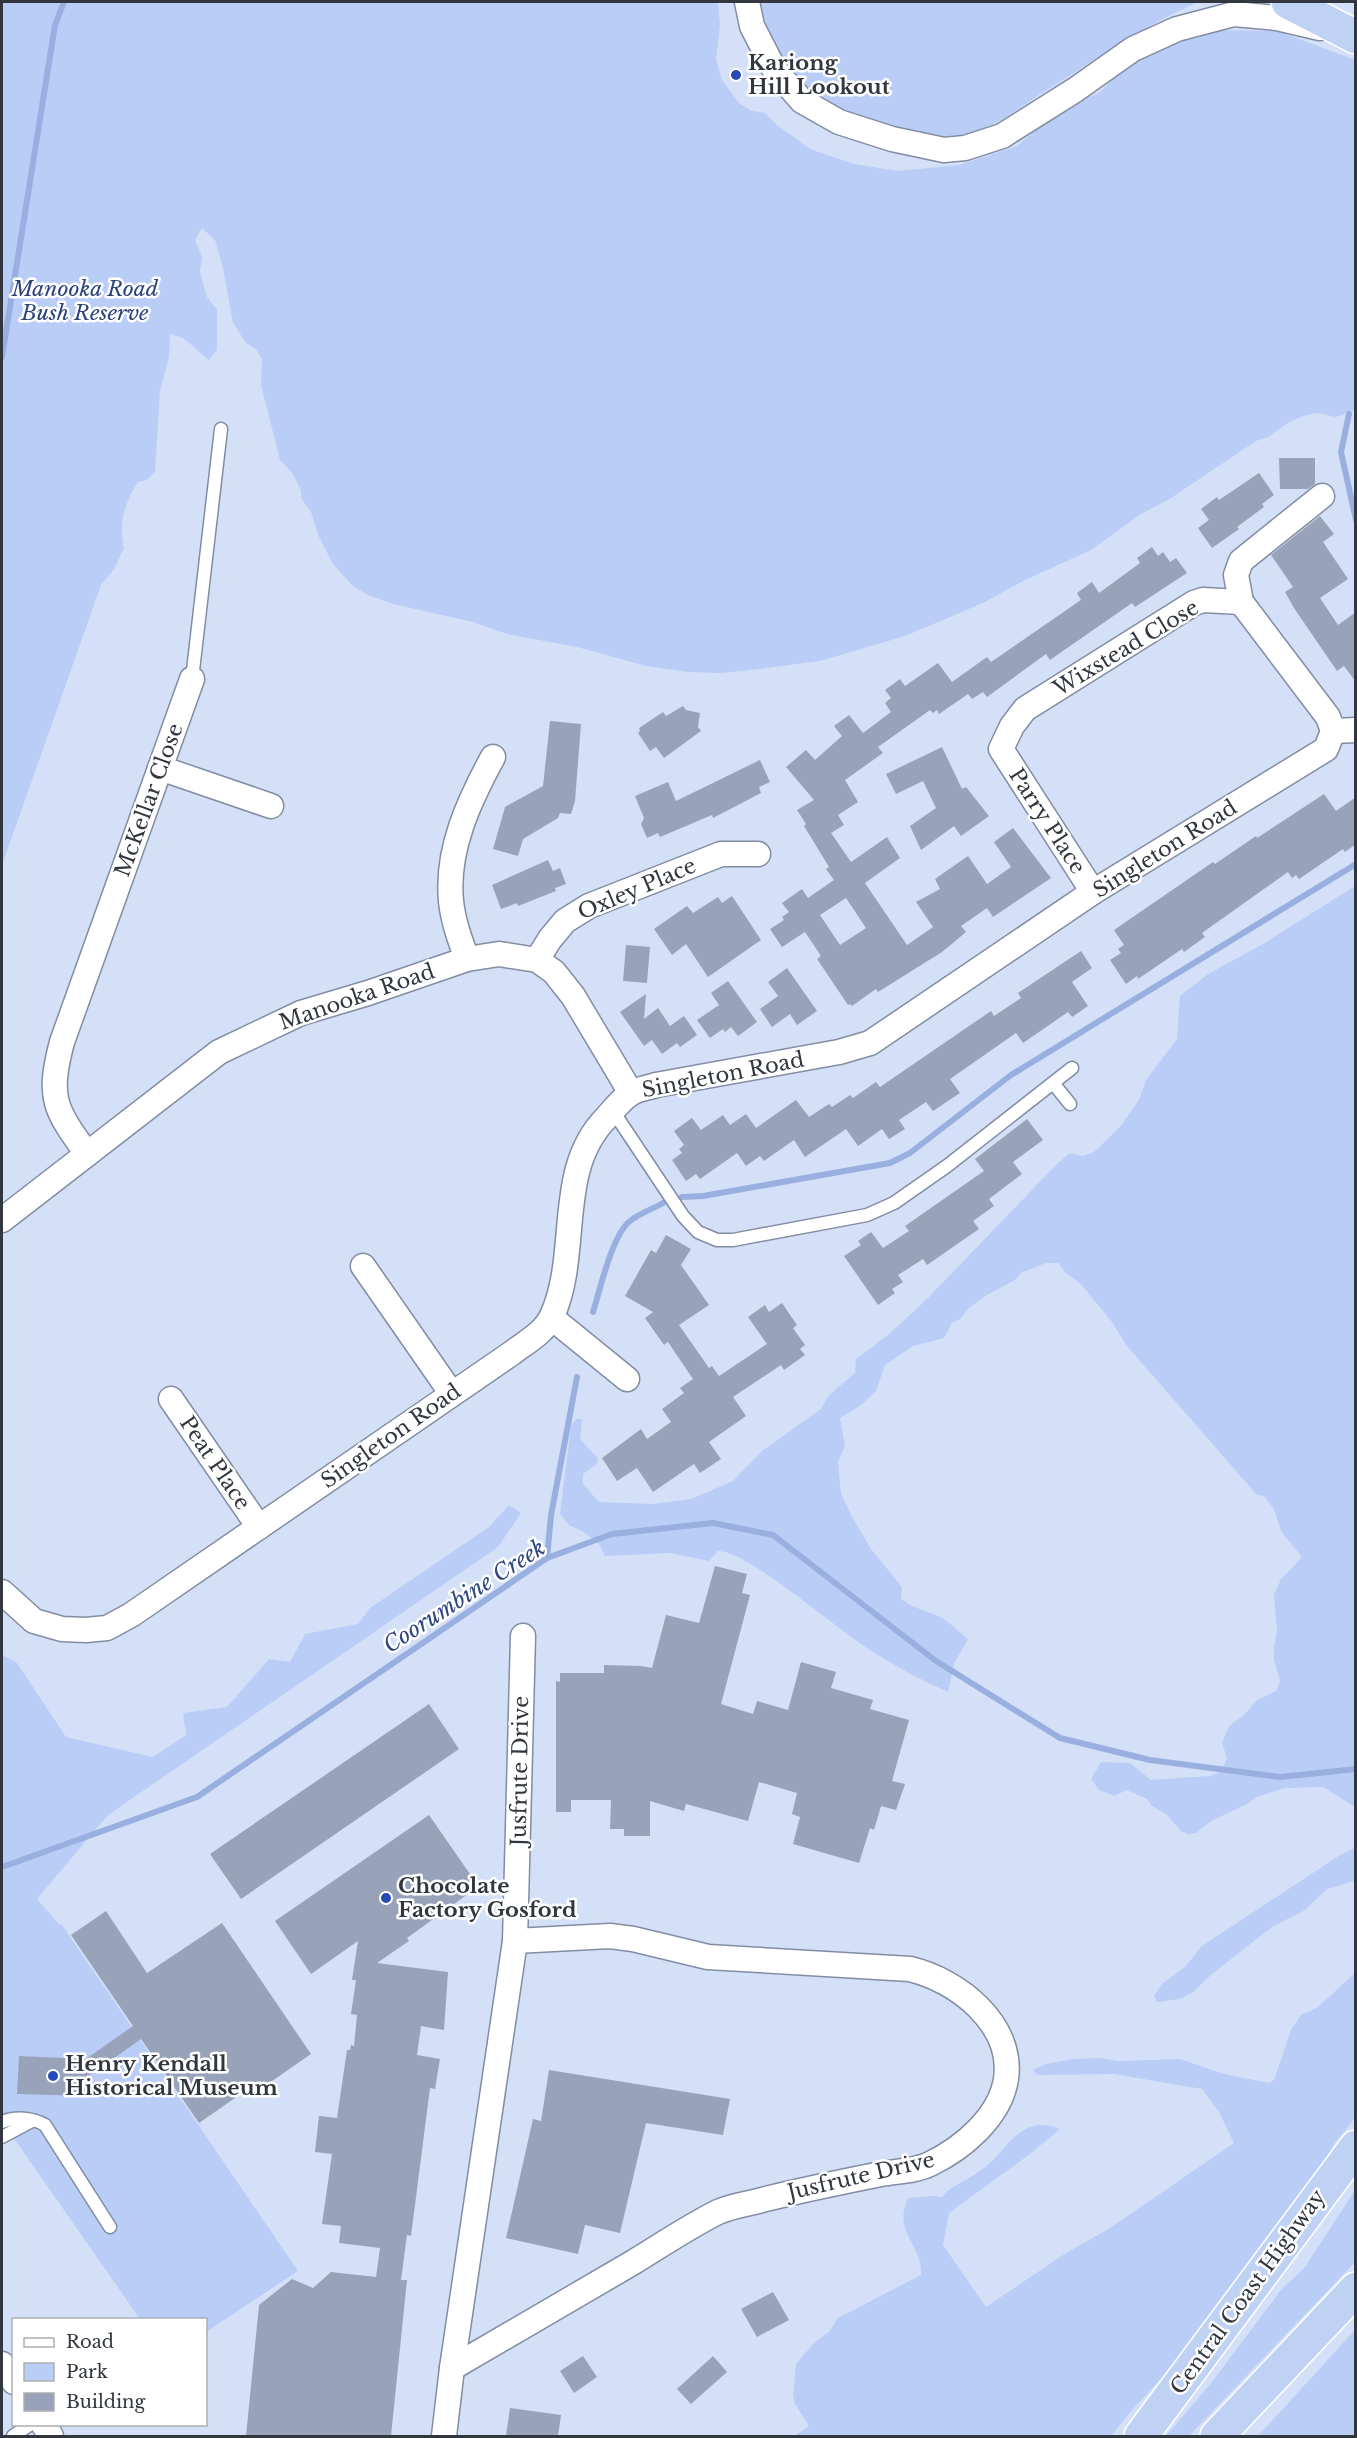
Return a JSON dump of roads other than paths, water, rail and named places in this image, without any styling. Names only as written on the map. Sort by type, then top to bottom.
[{"type":"highway","points":[[1288,2],[1354,36]]},
{"type":"highway","name":"Central Coast Highway","points":[[1141,2436],[1356,2146]]},
{"type":"highway","points":[[1217,2436],[1356,2289]]},
{"type":"street","points":[[747,2],[752,26],[774,69],[802,101],[839,122],[892,139],[944,150],[965,148],[1002,136],[1075,90],[1133,49],[1177,29],[1234,14],[1277,18],[1354,36]]},
{"type":"street","points":[[1241,602],[1236,575],[1241,561],[1322,496]]},
{"type":"street","name":"Wixstead Close","points":[[1001,749],[1012,726],[1025,709],[1194,603],[1203,600],[1241,602]]},
{"type":"street","name":"Singleton Road","points":[[2,1592],[34,1621],[62,1629],[107,1628],[131,1615],[538,1333],[552,1318],[563,1281],[573,1190],[581,1154],[601,1123],[631,1093],[656,1085],[839,1052],[870,1043],[1093,892],[1326,748],[1344,730],[1328,717],[1241,602]]},
{"type":"street","name":"McKellar Close","points":[[87,1154],[65,1123],[54,1096],[55,1068],[62,1042],[192,679]]},
{"type":"street","name":"Parry Place","points":[[1001,749],[1093,892]]},
{"type":"street","points":[[466,959],[450,900],[452,868],[459,829],[473,794],[492,757]]},
{"type":"street","points":[[160,768],[271,806]]},
{"type":"street","name":"Oxley Place","points":[[537,960],[565,921],[589,906],[721,854],[758,854]]},
{"type":"street","name":"Manooka Road","points":[[2,1220],[219,1052],[301,1013],[368,993],[466,959],[499,954],[537,960]]},
{"type":"street","points":[[537,960],[554,972],[573,996],[631,1093]]},
{"type":"street","points":[[363,1266],[452,1394]]},
{"type":"street","points":[[552,1318],[627,1379]]},
{"type":"street","name":"Peat Place","points":[[171,1399],[259,1527]]},
{"type":"street","name":"Jusfrute Drive","points":[[444,2436],[515,1941],[523,1636]]},
{"type":"street","name":"Jusfrute Drive","points":[[452,2368],[720,2211],[818,2186],[927,2166],[945,2156],[977,2131],[1001,2097],[1006,2078],[1002,2044],[993,2026],[968,1996],[952,1984],[931,1974],[910,1969],[708,1957],[633,1939],[610,1936],[515,1941]]},
{"type":"street","points":[[2,2364],[12,2379]]},
{"type":"lane","name":"McKellar Close","points":[[192,679],[221,429]]},
{"type":"lane","points":[[613,1111],[683,1216],[698,1232],[717,1240],[725,1240],[867,1215],[894,1203],[947,1166],[1072,1068]]},
{"type":"lane","points":[[1053,1083],[1070,1104]]},
{"type":"lane","points":[[2,2122],[9,2119],[36,2119],[45,2125],[110,2227]]},
{"type":"lane","points":[[2,2137],[36,2119]]},
{"type":"lane","points":[[13,2436],[28,2426]]},
{"type":"waterway","name":"Coorumbine Creek","points":[[2,357],[55,25],[64,2]]},
{"type":"waterway","points":[[1349,414],[1341,452],[1356,520]]},
{"type":"waterway","points":[[682,1197],[703,1196],[890,1163],[910,1153],[1011,1075],[1356,864]]},
{"type":"waterway","points":[[593,1312],[612,1250],[624,1228],[634,1218],[663,1203]]},
{"type":"waterway","points":[[547,1558],[551,1515],[577,1377]]},
{"type":"waterway","name":"Coorumbine Creek","points":[[2,1867],[197,1797],[547,1558],[612,1534],[713,1523],[773,1535],[936,1661],[1060,1738],[1150,1760],[1280,1777],[1356,1769]]},
{"type":"place","name":"Kariong Hill Lookout","points":[[736,75]]},
{"type":"place","name":"Chocolate Factory Gosford","points":[[386,1898]]},
{"type":"place","name":"Henry Kendall Historical Museum","points":[[53,2076]]},
{"type":"park label","name":"Manooka Road Bush Reserve","points":[[85,301]]}]
